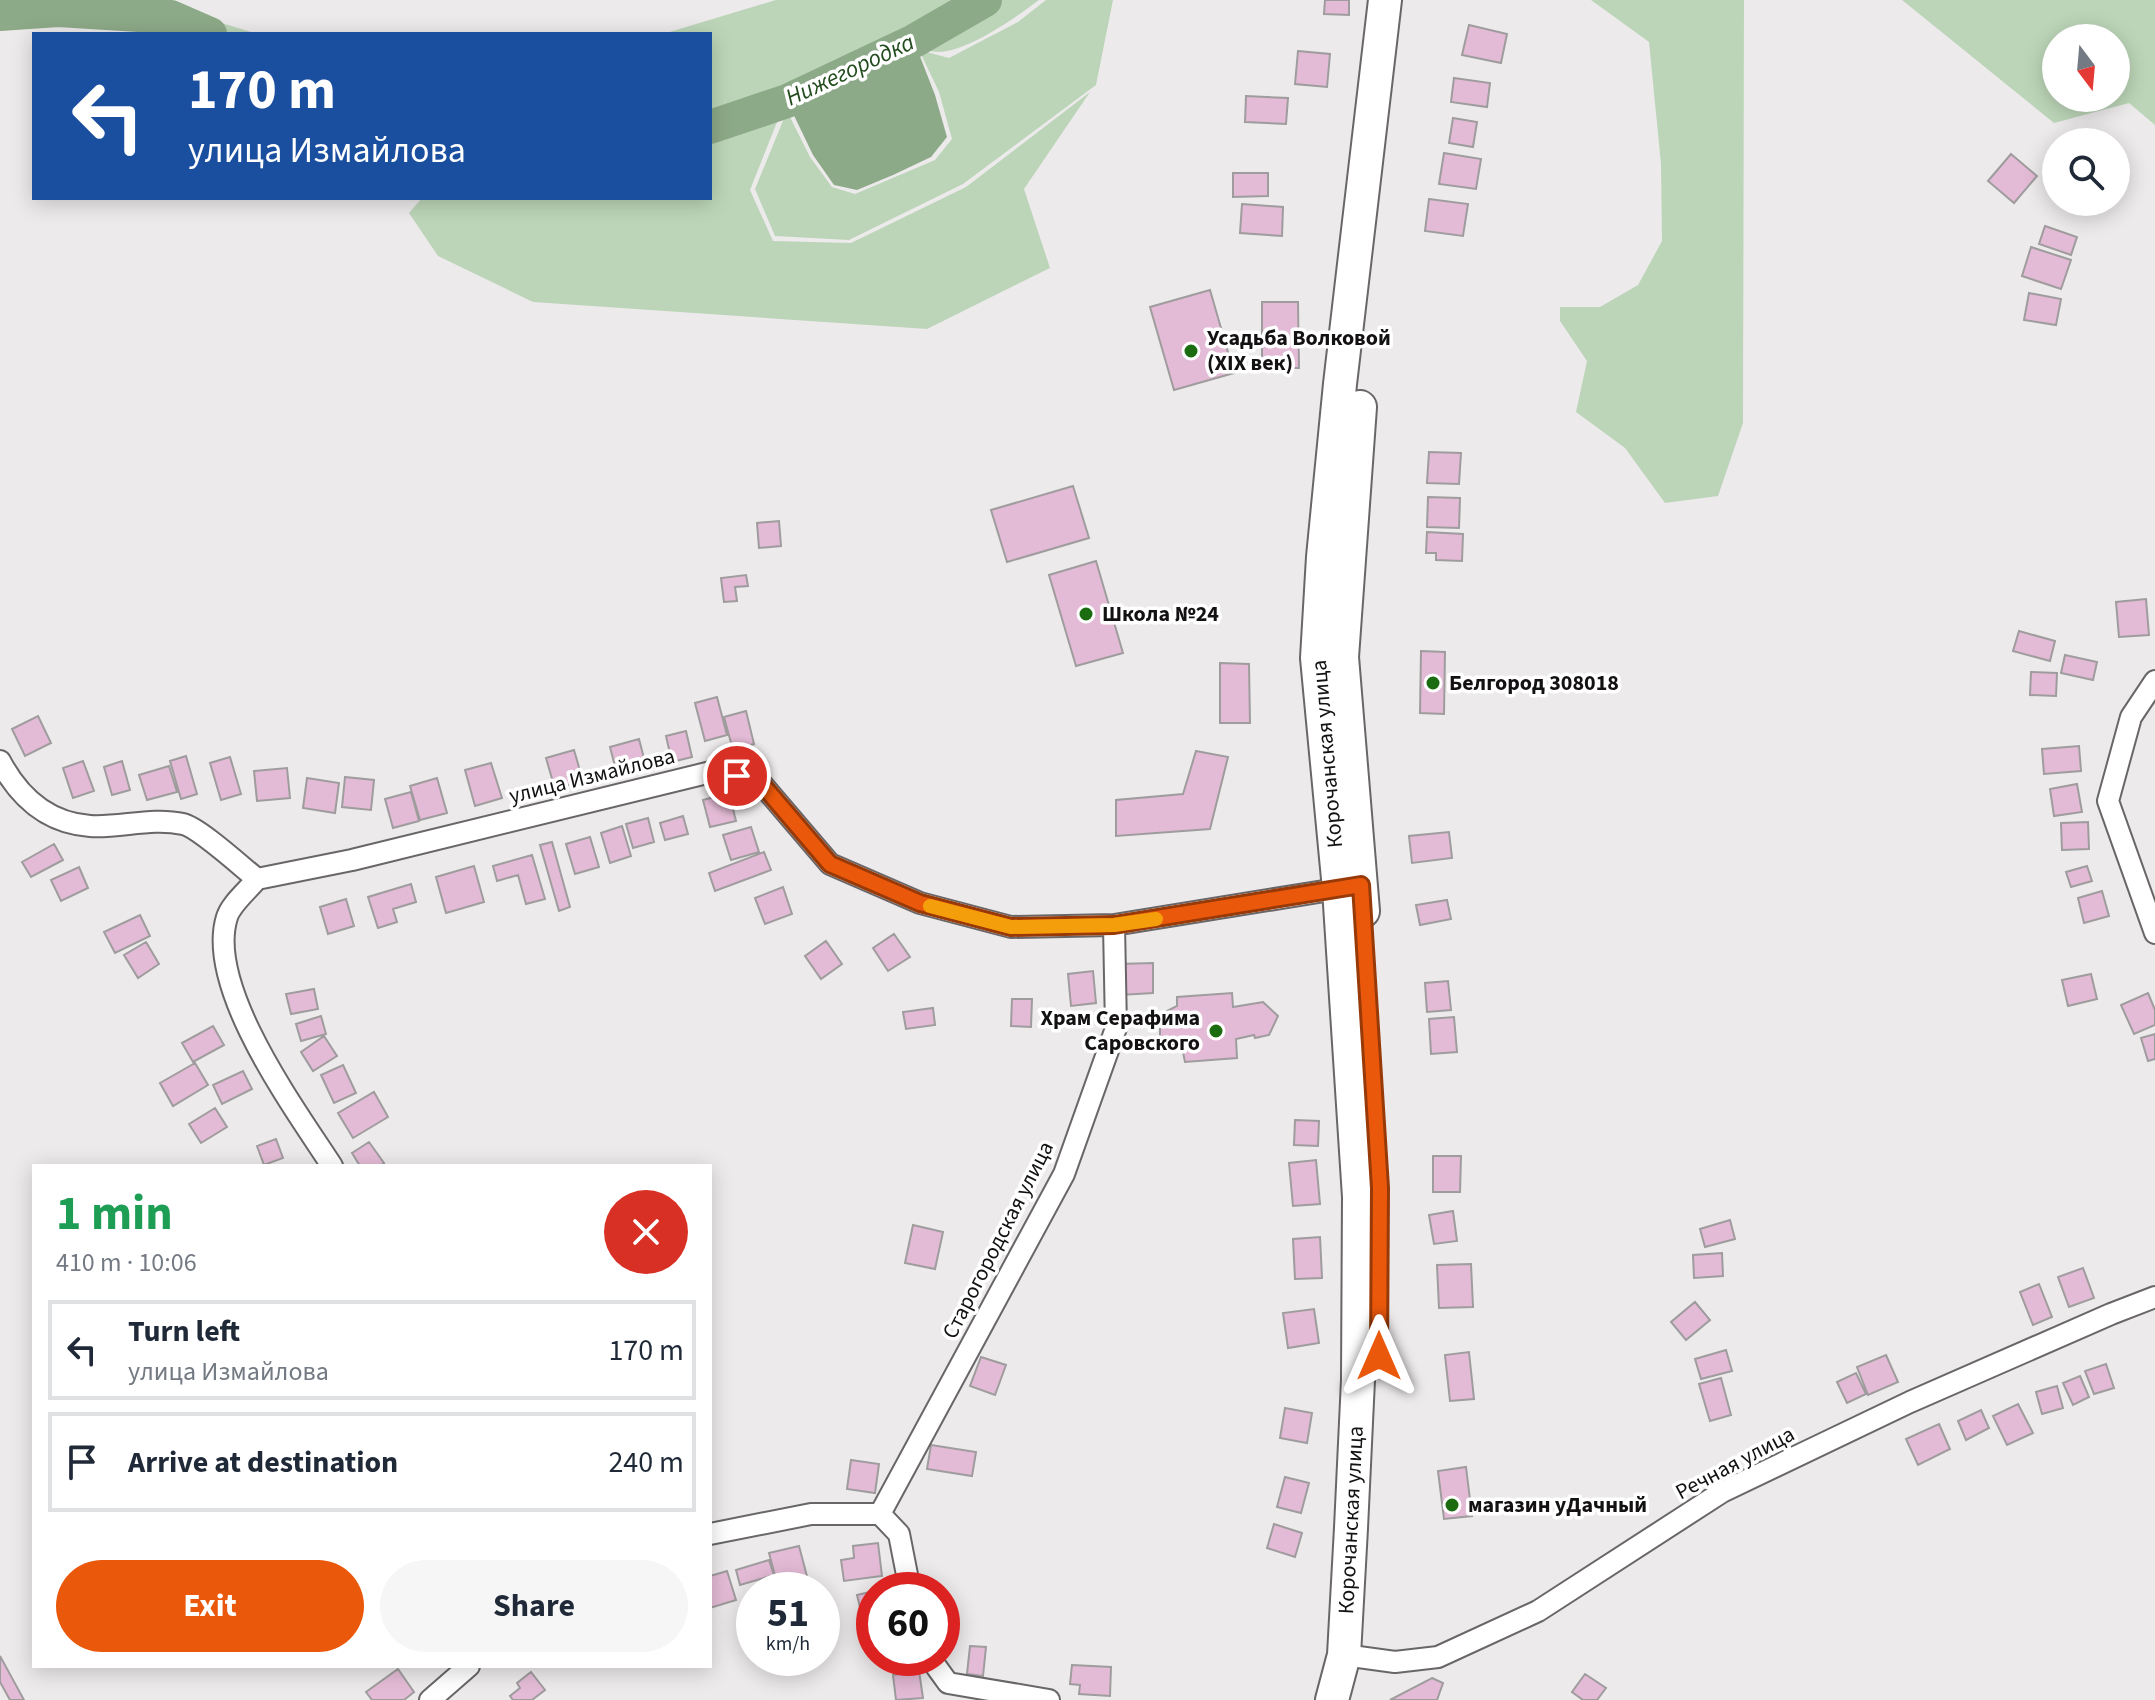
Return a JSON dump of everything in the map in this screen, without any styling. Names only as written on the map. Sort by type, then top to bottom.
[{"type":"main road","name":"Корочанская улица","points":[[1350,887],[1317,658],[1323,557],[1340,384],[1385,0]]},
{"type":"main road","name":"Корочанская улица","points":[[1354,1700],[1359,1197],[1342,657],[1363,367],[1404,0]]},
{"type":"main road","name":"Корочанская улица","points":[[1332,1700],[1354,1657]]},
{"type":"street","points":[[2155,681],[2131,717],[2108,801],[2155,933]]},
{"type":"street","points":[[0,761],[13,786],[47,815],[89,826],[185,824],[257,879],[227,916],[224,953],[233,991],[259,1049],[331,1164]]},
{"type":"street","name":"улица Измайлова","points":[[257,879],[352,860],[715,771],[760,782],[830,864],[920,903],[1011,927],[1114,925],[1350,887]]},
{"type":"street","name":"Старогородская улица","points":[[880,1514],[1064,1174],[1116,1028],[1114,925]]},
{"type":"street","name":"Речная улица","points":[[1354,1657],[1395,1662],[1438,1657],[1538,1611],[1722,1492],[1910,1402],[2155,1297]]},
{"type":"street","points":[[712,1534],[811,1514],[880,1514],[899,1534],[906,1572]]},
{"type":"street","points":[[430,1700],[467,1668]]},
{"type":"street","points":[[943,1676],[948,1683],[1049,1700]]},
{"type":"shaded area","points":[[74,0],[146,0],[251,32],[215,32],[170,13],[48,7]]},
{"type":"shaded area","points":[[776,0],[1039,0],[984,36],[952,50],[937,52],[924,48],[912,37],[787,95],[712,120],[712,32],[670,32]]},
{"type":"shaded area","points":[[1046,0],[1113,0],[1096,85],[963,184],[849,240],[775,236],[755,189],[787,111],[810,157],[832,187],[855,194],[935,160],[952,139],[939,92],[919,50],[949,58],[1018,22]]},
{"type":"shaded area","points":[[1591,0],[1744,0],[1743,423],[1718,496],[1665,503],[1625,448],[1576,412],[1587,361],[1560,321],[1560,307],[1600,307],[1638,285],[1662,241],[1661,164],[1649,42]]},
{"type":"shaded area","points":[[1902,0],[2155,0],[2155,125],[2130,104],[2130,24],[2042,24],[2042,112],[2095,112],[2054,123]]},
{"type":"shaded area","points":[[131,17],[169,20],[196,32],[145,32]]},
{"type":"shaded area","points":[[914,41],[947,137],[931,157],[893,175],[857,190],[834,185],[813,155],[787,101]]},
{"type":"shaded area","points":[[1090,92],[1024,189],[1050,268],[927,329],[533,302],[438,256],[409,213],[420,200],[712,200],[712,131],[783,107],[750,190],[773,241],[851,243],[966,187]]},
{"type":"building","points":[[1325,0],[1349,0],[1349,15],[1324,14]]},
{"type":"building","points":[[1469,25],[1507,34],[1501,63],[1462,55]]},
{"type":"building","points":[[1298,51],[1330,54],[1327,87],[1295,84]]},
{"type":"building","points":[[1454,78],[1490,83],[1487,107],[1451,102]]},
{"type":"building","points":[[1246,96],[1288,98],[1286,124],[1245,122]]},
{"type":"building","points":[[1453,118],[1477,122],[1473,147],[1449,143]]},
{"type":"building","points":[[1444,153],[1481,159],[1476,189],[1439,184]]},
{"type":"building","points":[[2011,154],[2037,176],[2014,203],[1988,181]]},
{"type":"building","points":[[1233,173],[1268,173],[1268,196],[1233,197]]},
{"type":"building","points":[[1429,199],[1468,204],[1463,236],[1425,231]]},
{"type":"building","points":[[1242,204],[1283,207],[1282,236],[1240,233]]},
{"type":"building","points":[[2045,226],[2077,237],[2071,255],[2039,244]]},
{"type":"building","points":[[2031,247],[2071,260],[2061,289],[2022,276]]},
{"type":"building","points":[[1210,290],[1234,373],[1174,390],[1150,307]]},
{"type":"building","points":[[2029,293],[2061,299],[2056,325],[2024,320]]},
{"type":"building","points":[[1262,302],[1298,302],[1299,368],[1262,368]]},
{"type":"building","points":[[1429,452],[1461,453],[1459,484],[1427,483]]},
{"type":"building","points":[[1073,486],[1089,538],[1007,562],[991,510]]},
{"type":"building","points":[[1428,497],[1460,498],[1459,528],[1427,527]]},
{"type":"building","points":[[779,521],[781,546],[759,548],[757,523]]},
{"type":"building","points":[[1427,532],[1463,534],[1462,561],[1436,560],[1436,553],[1426,553]]},
{"type":"building","name":"Школа №24","points":[[1096,561],[1123,653],[1076,666],[1049,575]]},
{"type":"building","points":[[746,575],[748,586],[735,587],[737,601],[724,602],[721,578]]},
{"type":"building","points":[[2146,599],[2149,635],[2119,637],[2116,602]]},
{"type":"building","points":[[2019,631],[2055,641],[2050,661],[2013,651]]},
{"type":"building","name":"Белгород 308018","points":[[1421,651],[1445,652],[1444,714],[1420,713]]},
{"type":"building","points":[[2065,655],[2097,662],[2093,680],[2061,673]]},
{"type":"building","points":[[1220,663],[1249,664],[1250,723],[1220,723]]},
{"type":"building","points":[[2031,672],[2057,673],[2056,696],[2030,695]]},
{"type":"building","points":[[717,697],[727,735],[705,741],[695,703]]},
{"type":"building","points":[[746,711],[754,744],[733,750],[724,717]]},
{"type":"building","points":[[38,716],[51,743],[25,756],[12,729]]},
{"type":"building","points":[[686,731],[692,757],[672,762],[666,736]]},
{"type":"building","points":[[639,739],[646,766],[617,774],[610,747]]},
{"type":"building","points":[[2079,746],[2081,771],[2044,774],[2042,749]]},
{"type":"building","points":[[574,750],[583,781],[555,789],[546,758]]},
{"type":"building","points":[[1196,751],[1228,757],[1210,829],[1116,836],[1116,800],[1183,794]]},
{"type":"building","points":[[186,756],[197,794],[181,799],[170,761]]},
{"type":"building","points":[[230,757],[241,794],[221,800],[210,763]]},
{"type":"building","points":[[83,761],[94,791],[73,798],[63,768]]},
{"type":"building","points":[[122,761],[130,790],[112,795],[104,767]]},
{"type":"building","points":[[491,763],[502,798],[475,806],[465,770]]},
{"type":"building","points":[[169,766],[177,792],[147,800],[139,775]]},
{"type":"building","points":[[287,768],[290,798],[257,801],[254,771]]},
{"type":"building","points":[[345,777],[374,780],[371,810],[342,807]]},
{"type":"building","points":[[307,778],[339,783],[335,813],[303,808]]},
{"type":"building","points":[[437,778],[447,813],[420,820],[410,786]]},
{"type":"building","points":[[2077,784],[2082,812],[2054,816],[2050,789]]},
{"type":"building","points":[[411,792],[419,821],[393,828],[385,799]]},
{"type":"building","points":[[729,793],[736,821],[710,827],[703,800]]},
{"type":"building","points":[[683,816],[688,834],[665,840],[660,823]]},
{"type":"building","points":[[648,818],[654,842],[633,848],[626,824]]},
{"type":"building","points":[[2088,822],[2089,849],[2062,850],[2061,823]]},
{"type":"building","points":[[622,826],[631,856],[610,863],[601,833]]},
{"type":"building","points":[[751,827],[759,852],[731,860],[723,835]]},
{"type":"building","points":[[1449,832],[1452,858],[1412,863],[1409,836]]},
{"type":"building","points":[[590,837],[599,867],[575,874],[566,844]]},
{"type":"building","points":[[552,842],[570,907],[559,911],[540,845]]},
{"type":"building","points":[[54,844],[63,860],[31,877],[22,862]]},
{"type":"building","points":[[764,852],[771,870],[715,891],[709,873]]},
{"type":"building","points":[[532,855],[545,899],[526,904],[518,875],[497,881],[493,866]]},
{"type":"building","points":[[474,866],[484,902],[446,913],[436,877]]},
{"type":"building","points":[[2087,866],[2092,881],[2071,887],[2066,872]]},
{"type":"building","points":[[79,867],[88,888],[61,901],[51,880]]},
{"type":"building","points":[[411,884],[416,902],[393,909],[397,922],[378,928],[368,897]]},
{"type":"building","points":[[783,887],[792,914],[765,924],[755,898]]},
{"type":"building","points":[[2102,891],[2109,916],[2084,923],[2078,898]]},
{"type":"building","points":[[346,899],[354,926],[328,934],[320,907]]},
{"type":"building","points":[[1447,900],[1451,919],[1420,925],[1416,905]]},
{"type":"building","points":[[140,915],[150,936],[115,953],[104,932]]},
{"type":"building","points":[[894,934],[910,957],[888,971],[873,948]]},
{"type":"building","points":[[826,941],[842,964],[821,979],[805,956]]},
{"type":"building","points":[[146,942],[159,964],[138,978],[124,955]]},
{"type":"building","points":[[1153,963],[1153,993],[1120,995],[1119,964]]},
{"type":"building","points":[[1093,971],[1096,1003],[1071,1006],[1068,974]]},
{"type":"building","points":[[2091,974],[2097,999],[2068,1006],[2062,980]]},
{"type":"building","points":[[1448,981],[1451,1010],[1427,1012],[1425,983]]},
{"type":"building","points":[[314,989],[318,1009],[291,1014],[286,994]]},
{"type":"building","name":"Храм Серафима Саровского","points":[[1232,993],[1233,1007],[1263,1002],[1278,1016],[1269,1035],[1236,1039],[1237,1058],[1185,1062],[1183,1052],[1171,1049],[1160,1039],[1160,1020],[1165,1012],[1177,1006],[1177,997]]},
{"type":"building","points":[[2148,993],[2155,1010],[2155,1025],[2134,1034],[2121,1005]]},
{"type":"building","points":[[1012,999],[1032,999],[1031,1027],[1011,1026]]},
{"type":"building","points":[[933,1008],[935,1025],[906,1029],[903,1012]]},
{"type":"building","points":[[321,1016],[326,1034],[301,1041],[296,1024]]},
{"type":"building","points":[[1454,1017],[1457,1052],[1431,1054],[1429,1019]]},
{"type":"building","points":[[213,1026],[224,1045],[193,1062],[182,1043]]},
{"type":"building","points":[[2155,1034],[2155,1059],[2148,1061],[2141,1038]]},
{"type":"building","points":[[324,1036],[337,1056],[313,1071],[301,1052]]},
{"type":"building","points":[[195,1063],[208,1085],[173,1106],[160,1083]]},
{"type":"building","points":[[343,1065],[356,1093],[334,1103],[321,1075]]},
{"type":"building","points":[[243,1071],[252,1089],[222,1104],[213,1085]]},
{"type":"building","points":[[374,1092],[388,1117],[353,1138],[338,1113]]},
{"type":"building","points":[[215,1108],[227,1127],[201,1143],[189,1124]]},
{"type":"building","points":[[1295,1120],[1319,1121],[1318,1146],[1294,1145]]},
{"type":"building","points":[[276,1139],[283,1158],[264,1164],[257,1146]]},
{"type":"building","points":[[369,1142],[384,1163],[359,1164],[352,1153]]},
{"type":"building","points":[[1433,1156],[1461,1156],[1460,1192],[1433,1192]]},
{"type":"building","points":[[1316,1160],[1320,1204],[1293,1206],[1289,1163]]},
{"type":"building","points":[[1453,1211],[1457,1241],[1434,1244],[1429,1215]]},
{"type":"building","points":[[1730,1220],[1735,1239],[1705,1247],[1700,1229]]},
{"type":"building","points":[[913,1225],[943,1232],[935,1269],[905,1263]]},
{"type":"building","points":[[1320,1237],[1322,1278],[1295,1279],[1293,1239]]},
{"type":"building","points":[[1722,1253],[1723,1276],[1694,1278],[1693,1255]]},
{"type":"building","points":[[1471,1264],[1473,1307],[1439,1308],[1437,1265]]},
{"type":"building","points":[[2083,1268],[2094,1298],[2069,1307],[2058,1277]]},
{"type":"building","points":[[2039,1284],[2052,1317],[2033,1325],[2020,1292]]},
{"type":"building","points":[[1695,1302],[1710,1320],[1686,1340],[1671,1322]]},
{"type":"building","points":[[1314,1309],[1319,1343],[1288,1348],[1283,1313]]},
{"type":"building","points":[[1726,1350],[1732,1371],[1701,1379],[1695,1359]]},
{"type":"building","points":[[1469,1352],[1474,1399],[1450,1401],[1445,1355]]},
{"type":"building","points":[[1886,1355],[1898,1382],[1868,1395],[1857,1367]]},
{"type":"building","points":[[981,1357],[1006,1365],[995,1395],[970,1386]]},
{"type":"building","points":[[2106,1364],[2114,1388],[2094,1394],[2085,1371]]},
{"type":"building","points":[[1856,1373],[1866,1394],[1847,1403],[1837,1382]]},
{"type":"building","points":[[2080,1376],[2089,1397],[2073,1405],[2063,1383]]},
{"type":"building","points":[[1721,1378],[1731,1415],[1710,1421],[1699,1384]]},
{"type":"building","points":[[2057,1386],[2063,1408],[2042,1414],[2036,1392]]},
{"type":"building","points":[[2018,1404],[2033,1433],[2007,1445],[1993,1416]]},
{"type":"building","points":[[1285,1408],[1312,1413],[1307,1443],[1280,1438]]},
{"type":"building","points":[[1981,1410],[1989,1428],[1966,1440],[1958,1421]]},
{"type":"building","points":[[1939,1424],[1950,1449],[1918,1465],[1906,1439]]},
{"type":"building","points":[[931,1445],[976,1452],[972,1476],[927,1469]]},
{"type":"building","points":[[851,1460],[879,1464],[875,1493],[847,1489]]},
{"type":"building","points":[[1466,1467],[1472,1516],[1444,1519],[1438,1471]]},
{"type":"building","points":[[1285,1477],[1309,1483],[1301,1513],[1277,1507]]},
{"type":"building","points":[[1274,1524],[1302,1533],[1295,1557],[1267,1548]]},
{"type":"building","points":[[878,1543],[882,1572],[856,1572],[856,1579],[844,1581],[841,1560],[854,1558],[853,1546]]},
{"type":"building","points":[[799,1546],[806,1572],[774,1572],[769,1553]]},
{"type":"building","points":[[769,1560],[773,1572],[737,1572]]},
{"type":"building","points":[[727,1571],[736,1600],[712,1607],[712,1575]]},
{"type":"building","points":[[970,1646],[986,1647],[983,1676],[967,1674]]},
{"type":"building","points":[[0,1656],[24,1700],[10,1700],[0,1682]]},
{"type":"building","points":[[1072,1665],[1111,1667],[1110,1696],[1079,1694],[1080,1685],[1070,1684]]},
{"type":"building","points":[[398,1669],[414,1692],[404,1700],[372,1700],[366,1692]]},
{"type":"building","points":[[531,1672],[545,1690],[532,1700],[513,1700],[510,1696],[520,1688],[517,1683]]},
{"type":"building","points":[[1585,1674],[1606,1688],[1597,1700],[1583,1700],[1572,1692]]},
{"type":"building","points":[[893,1676],[920,1676],[923,1698],[896,1700]]},
{"type":"building","points":[[1432,1678],[1443,1683],[1437,1700],[1390,1700]]},
{"type":"waterway","name":"Нижегородка","points":[[712,126],[787,101],[914,41],[985,0]]},
{"type":"waterway","name":"Нижегородка","points":[[0,14],[58,10],[171,17],[205,32]]},
{"type":"slow traffic","points":[[930,906],[1011,927],[1114,925],[1156,919]]},
{"type":"place","name":"Усадьба Волковой (XIX век)","points":[[1191,351]]},
{"type":"place","name":"Школа №24","points":[[1086,614]]},
{"type":"place","name":"Белгород 308018","points":[[1433,683]]},
{"type":"place","name":"Храм Серафима Саровского","points":[[1216,1031]]},
{"type":"place","name":"магазин уДачный","points":[[1452,1505]]},
{"type":"route","points":[[737,776],[760,782],[830,864],[920,903],[1011,927],[1114,925],[1361,885],[1380,1188],[1379,1356]]}]
